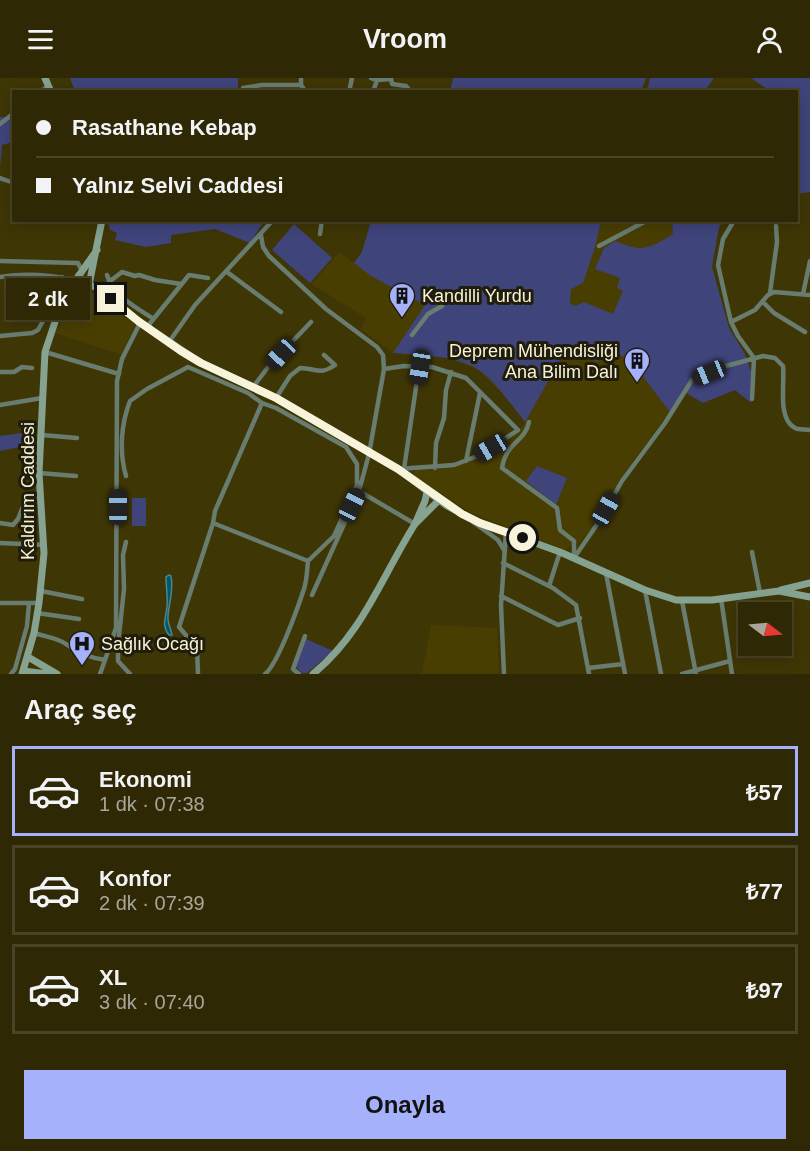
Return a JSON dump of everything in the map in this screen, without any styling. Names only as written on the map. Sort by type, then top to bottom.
[{"type":"street","points":[[45,78],[50,89]]},
{"type":"street","points":[[301,78],[301,85],[305,90]]},
{"type":"street","points":[[374,79],[391,80],[406,86],[409,90]]},
{"type":"street","points":[[243,88],[301,85]]},
{"type":"street","points":[[0,124],[12,115]]},
{"type":"street","points":[[70,292],[90,280],[102,222]]},
{"type":"street","points":[[169,342],[195,305],[271,222]]},
{"type":"street","points":[[320,234],[322,222]]},
{"type":"street","points":[[599,246],[644,222]]},
{"type":"street","points":[[732,224],[723,239],[718,265],[731,322],[754,358],[752,399]]},
{"type":"street","points":[[731,322],[751,312],[771,293],[777,242],[776,226]]},
{"type":"street","points":[[261,235],[263,247],[269,256],[326,309],[377,347],[383,355],[384,369],[369,454],[359,490],[312,595]]},
{"type":"street","points":[[79,276],[97,250]]},
{"type":"street","points":[[0,261],[78,263],[80,281],[98,288],[169,342],[201,363],[276,398],[369,454],[401,469],[427,492],[469,518],[498,540],[504,550]]},
{"type":"street","points":[[802,294],[810,261]]},
{"type":"street","points":[[0,277],[15,274],[62,277],[79,276],[88,272],[98,288]]},
{"type":"street","points":[[109,282],[122,272],[181,285]]},
{"type":"street","points":[[227,272],[281,312]]},
{"type":"street","points":[[107,275],[110,286],[152,318]]},
{"type":"street","points":[[100,674],[116,628],[117,381],[122,359],[144,325],[189,275],[208,278]]},
{"type":"street","name":"Kaldırım Caddesi","points":[[23,673],[34,633],[41,591],[44,545],[39,472],[45,352],[57,316],[79,276]]},
{"type":"street","points":[[0,336],[32,333],[38,330],[58,294],[62,277]]},
{"type":"street","points":[[771,293],[781,291],[810,295]]},
{"type":"street","points":[[763,302],[774,313],[805,332]]},
{"type":"street","points":[[412,335],[428,314],[442,306]]},
{"type":"street","points":[[253,387],[269,366],[311,322]]},
{"type":"street","points":[[45,352],[119,374]]},
{"type":"street","points":[[276,398],[290,376],[300,368],[318,372],[326,371],[335,365],[324,355]]},
{"type":"street","points":[[574,558],[598,523],[621,481],[665,423],[692,380],[754,358],[772,357],[781,363],[783,370],[786,418],[797,429],[810,430]]},
{"type":"street","points":[[0,372],[14,372],[22,367],[32,368]]},
{"type":"street","points":[[126,476],[122,459],[123,426],[130,401],[188,367],[248,393],[262,403],[276,408],[346,447],[357,464],[357,485],[334,536],[308,561],[305,587],[276,657],[265,674]]},
{"type":"street","points":[[401,469],[420,367]]},
{"type":"street","points":[[384,369],[432,367],[466,378],[518,430],[466,461],[435,468],[401,469]]},
{"type":"street","points":[[435,468],[436,443],[444,418],[446,390],[451,372]]},
{"type":"street","points":[[466,461],[480,393]]},
{"type":"street","points":[[0,405],[42,398]]},
{"type":"street","points":[[198,674],[196,648],[179,627],[215,511],[262,403]]},
{"type":"street","points":[[529,422],[528,428],[508,448],[503,458],[502,468],[557,508],[560,530],[574,542],[574,558]]},
{"type":"street","points":[[42,435],[76,438]]},
{"type":"street","points":[[39,472],[76,476]]},
{"type":"street","points":[[359,490],[415,524]]},
{"type":"street","points":[[313,674],[334,655],[354,631],[415,524],[427,492]]},
{"type":"street","points":[[0,524],[13,525],[24,504],[40,498]]},
{"type":"street","points":[[415,524],[439,500]]},
{"type":"street","points":[[469,518],[560,552],[645,590],[682,601],[779,591],[810,584],[809,597],[779,591]]},
{"type":"street","points":[[213,523],[308,561]]},
{"type":"street","points":[[504,674],[501,596],[506,532]]},
{"type":"street","points":[[126,542],[123,555],[124,589],[118,661],[130,674]]},
{"type":"street","points":[[0,543],[44,545]]},
{"type":"street","points":[[549,586],[560,552]]},
{"type":"street","points":[[752,552],[760,593]]},
{"type":"street","points":[[503,562],[549,586],[576,605],[588,671],[623,664]]},
{"type":"street","points":[[606,573],[625,674]]},
{"type":"street","points":[[645,590],[661,674]]},
{"type":"street","points":[[41,591],[82,599]]},
{"type":"street","points":[[501,596],[558,625],[580,618]]},
{"type":"street","points":[[721,598],[732,674]]},
{"type":"street","points":[[682,601],[695,672]]},
{"type":"street","points":[[0,603],[39,603]]},
{"type":"street","points":[[11,674],[15,669],[27,626],[29,603]]},
{"type":"street","points":[[37,613],[79,619]]},
{"type":"street","points":[[34,633],[65,643],[70,649],[105,660]]},
{"type":"street","points":[[299,674],[293,669],[305,636]]},
{"type":"street","points":[[27,657],[57,674]]},
{"type":"street","points":[[682,674],[730,661]]},
{"type":"street","points":[[23,673],[48,674]]},
{"type":"shaded area","points":[[70,78],[238,78],[238,90],[75,90]]},
{"type":"shaded area","points":[[453,78],[646,78],[641,90],[450,90]]},
{"type":"shaded area","points":[[650,78],[714,78],[706,90],[647,90]]},
{"type":"shaded area","points":[[751,78],[810,78],[810,192],[798,194],[798,90],[769,90]]},
{"type":"shaded area","points":[[0,117],[12,117],[12,142],[2,145],[0,168]]},
{"type":"shaded area","points":[[108,222],[263,222],[250,243],[215,229],[171,235],[171,243],[146,247],[115,240],[117,233],[110,230]]},
{"type":"shaded area","points":[[371,222],[722,222],[719,227],[712,267],[729,328],[745,354],[687,379],[670,412],[627,469],[590,530],[579,544],[575,541],[566,550],[472,513],[414,476],[416,467],[435,467],[485,455],[520,429],[525,422],[505,396],[479,370],[449,358],[393,353],[361,329],[366,318],[312,284],[339,252],[354,263],[362,252]]},
{"type":"shaded area","points":[[371,222],[601,222],[583,283],[571,289],[570,304],[576,306],[584,302],[613,314],[623,291],[617,288],[620,278],[595,269],[604,248],[615,241],[639,248],[651,246],[673,234],[672,222],[722,222],[719,227],[712,267],[729,328],[745,354],[752,374],[751,403],[735,390],[703,403],[683,391],[670,412],[632,362],[619,354],[618,347],[608,342],[597,362],[570,348],[565,351],[525,422],[491,381],[470,365],[437,357],[393,353],[425,305],[371,276],[354,263],[362,252]]},
{"type":"shaded area","points":[[294,224],[332,258],[310,283],[272,250]]},
{"type":"shaded area","points":[[87,292],[95,293],[135,325],[122,355],[55,333],[76,296]]},
{"type":"shaded area","points":[[36,431],[34,444],[0,451],[0,436]]},
{"type":"shaded area","points":[[537,466],[567,478],[556,505],[526,481]]},
{"type":"shaded area","points":[[132,498],[146,498],[146,526],[132,526]]},
{"type":"shaded area","points":[[169,575],[172,586],[168,619],[172,635],[169,635],[165,625],[166,577]]},
{"type":"shaded area","points":[[431,625],[497,628],[499,674],[422,674]]},
{"type":"shaded area","points":[[306,639],[333,651],[307,673],[302,673],[295,666]]},
{"type":"place","name":"Kandilli Yurdu","points":[[402,319]]},
{"type":"place","name":"Deprem Mühendisliği Ana Bilim Dalı","points":[[637,384]]},
{"type":"place","name":"Sağlık Ocağı","points":[[82,667]]},
{"type":"route","points":[[111,299],[181,351],[201,363],[276,398],[398,469],[447,506],[480,523],[523,538]]}]
